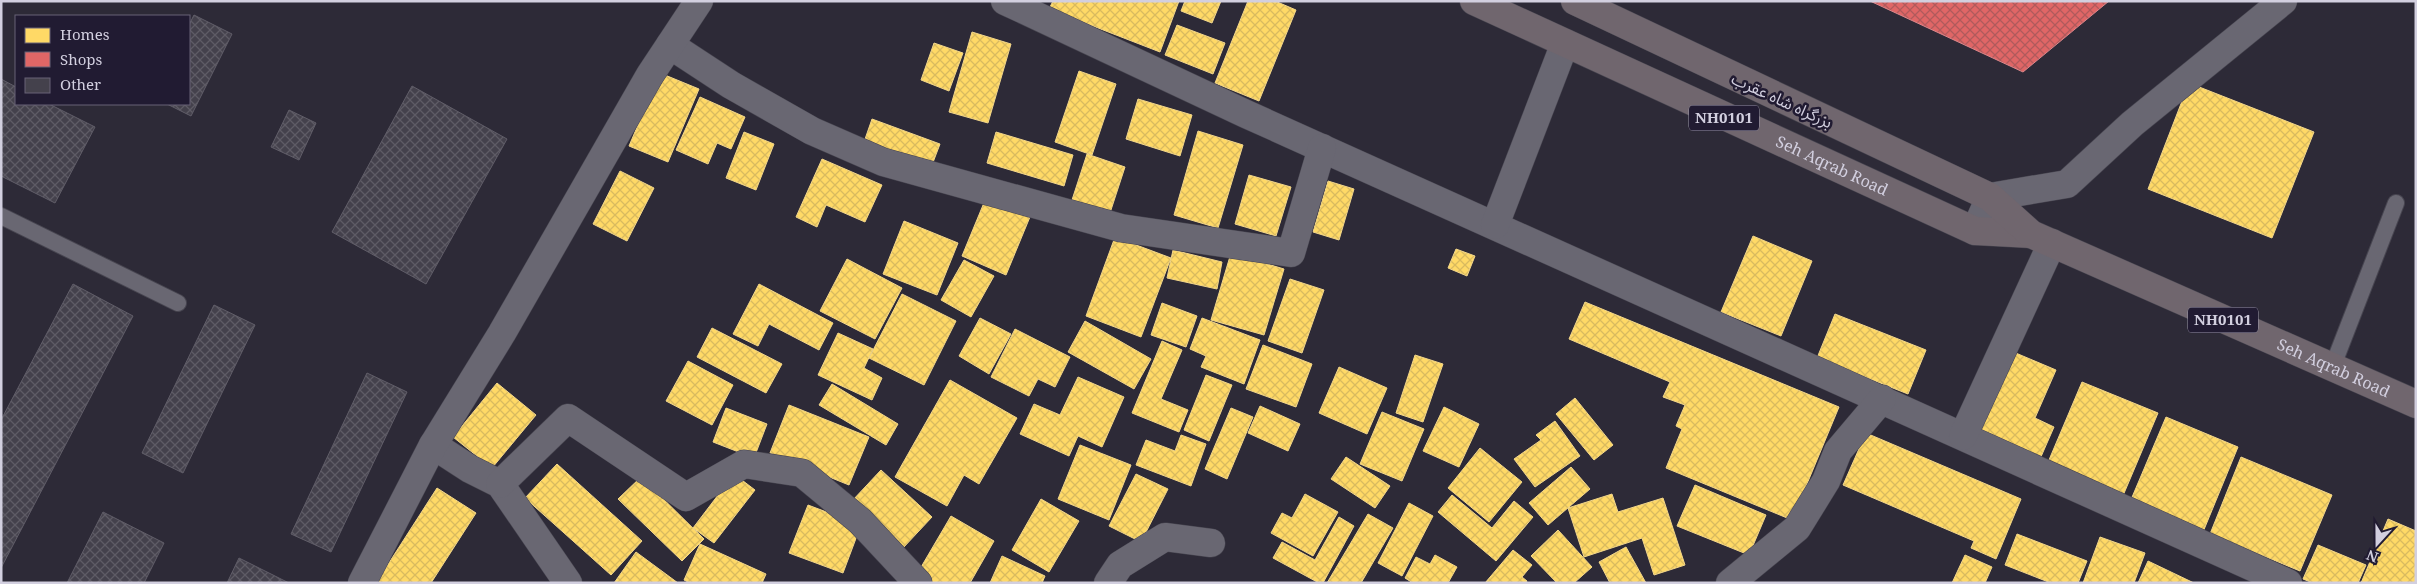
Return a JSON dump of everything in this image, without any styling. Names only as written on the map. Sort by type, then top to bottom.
[{"type":"highway","name":"Seh Aqrab Road","points":[[1474,1],[1975,231],[2041,239]]},
{"type":"highway","name":"بزرگراه شاه عقرب","points":[[1575,1],[1990,197]]},
{"type":"highway","name":"Seh Aqrab Road","points":[[1990,197],[2041,239],[2416,404]]},
{"type":"street","points":[[362,583],[433,445],[502,333],[650,75],[699,1]]},
{"type":"street","points":[[1975,231],[1990,197],[2067,184],[2132,124],[2283,1]]},
{"type":"street","points":[[1012,3],[1322,148],[2288,583]]},
{"type":"street","points":[[1495,225],[1565,43]]},
{"type":"street","points":[[670,45],[731,85],[812,131],[883,162],[1121,228],[1291,253],[1322,148]]},
{"type":"street","points":[[1963,436],[2041,239]]},
{"type":"street","points":[[1730,583],[1797,528],[1826,482],[1838,452],[1882,400]]},
{"type":"street","points":[[500,484],[568,418],[686,498],[744,464],[802,473],[860,522],[918,583]]},
{"type":"street","points":[[433,445],[470,469],[500,484],[568,583]]},
{"type":"street","points":[[1108,583],[1120,565],[1165,537],[1211,542]]},
{"type":"lane","points":[[2332,368],[2396,203]]},
{"type":"lane","points":[[1,216],[178,303]]},
{"type":"building: Homes","points":[[1053,1],[1179,1],[1160,52],[1049,9]]},
{"type":"building: Homes","points":[[1185,1],[1221,1],[1212,23],[1181,11]]},
{"type":"building: Homes","points":[[1248,1],[1275,1],[1296,10],[1259,101],[1215,83]]},
{"type":"building: Homes","points":[[1177,25],[1225,43],[1213,74],[1165,55]]},
{"type":"building: Homes","points":[[972,32],[1011,44],[988,123],[949,112]]},
{"type":"building: Homes","points":[[934,43],[963,53],[949,91],[921,80]]},
{"type":"building: Homes","points":[[1079,71],[1116,84],[1092,155],[1055,142]]},
{"type":"building: Homes","points":[[660,73],[699,89],[668,162],[629,146]]},
{"type":"building: Homes","points":[[2189,83],[2314,132],[2272,238],[2148,189]]},
{"type":"building: Homes","points":[[700,97],[745,117],[731,149],[717,143],[708,164],[676,150]]},
{"type":"building: Homes","points":[[1138,99],[1192,115],[1180,156],[1126,139]]},
{"type":"building: Homes","points":[[872,119],[940,144],[932,165],[864,142]]},
{"type":"building: Homes","points":[[1198,131],[1243,145],[1218,228],[1174,215]]},
{"type":"building: Homes","points":[[744,132],[774,144],[756,190],[726,178]]},
{"type":"building: Homes","points":[[996,132],[1073,155],[1064,186],[987,163]]},
{"type":"building: Homes","points":[[1087,154],[1125,167],[1109,216],[1071,203]]},
{"type":"building: Homes","points":[[822,159],[882,185],[865,222],[826,205],[817,227],[796,217]]},
{"type":"building: Homes","points":[[620,171],[654,188],[627,241],[593,224]]},
{"type":"building: Homes","points":[[1249,175],[1291,187],[1276,236],[1235,224]]},
{"type":"building: Homes","points":[[1328,181],[1354,189],[1339,240],[1313,232]]},
{"type":"building: Homes","points":[[988,193],[1032,212],[1006,275],[962,256]]},
{"type":"building: Homes","points":[[904,221],[958,243],[937,295],[883,274]]},
{"type":"building: Homes","points":[[1753,236],[1812,261],[1781,336],[1721,312]]},
{"type":"building: Homes","points":[[1115,237],[1171,258],[1141,337],[1086,316]]},
{"type":"building: Homes","points":[[1456,249],[1475,256],[1467,276],[1448,268]]},
{"type":"building: Homes","points":[[1173,250],[1222,262],[1217,289],[1167,278]]},
{"type":"building: Homes","points":[[1231,253],[1284,269],[1264,335],[1211,320]]},
{"type":"building: Homes","points":[[847,259],[902,288],[875,339],[820,311]]},
{"type":"building: Homes","points":[[964,260],[994,276],[971,317],[941,300]]},
{"type":"building: Homes","points":[[1290,279],[1324,290],[1302,353],[1268,341]]},
{"type":"building: Homes","points":[[759,284],[833,323],[819,350],[769,324],[758,346],[733,334]]},
{"type":"building: Homes","points":[[902,294],[956,321],[924,385],[869,358]]},
{"type":"building: Homes","points":[[1585,302],[1839,407],[1792,520],[1666,468],[1682,429],[1676,426],[1685,405],[1663,397],[1670,382],[1569,339]]},
{"type":"building: Homes","points":[[1162,303],[1197,316],[1186,347],[1151,335]]},
{"type":"building: Homes","points":[[1835,314],[1926,350],[1908,394],[1817,358]]},
{"type":"building: Homes","points":[[980,318],[1011,334],[989,374],[959,356]]},
{"type":"building: Homes","points":[[1202,318],[1260,340],[1244,384],[1201,367],[1206,356],[1190,349]]},
{"type":"building: Homes","points":[[1085,321],[1151,359],[1134,389],[1068,352]]},
{"type":"building: Homes","points":[[712,328],[782,364],[766,393],[697,357]]},
{"type":"building: Homes","points":[[1015,329],[1070,357],[1055,387],[1038,379],[1029,396],[991,377]]},
{"type":"building: Homes","points":[[838,333],[873,349],[864,368],[882,378],[872,400],[818,375]]},
{"type":"building: Homes","points":[[1162,341],[1182,350],[1161,399],[1188,410],[1179,432],[1132,413]]},
{"type":"building: Homes","points":[[1263,345],[1312,364],[1296,407],[1246,389]]},
{"type":"building: Homes","points":[[2011,351],[2056,370],[2035,418],[2054,427],[2040,459],[1977,432]]},
{"type":"building: Homes","points":[[1415,355],[1443,364],[1423,422],[1396,413]]},
{"type":"building: Homes","points":[[688,361],[733,385],[712,425],[666,401]]},
{"type":"building: Homes","points":[[1339,367],[1387,388],[1367,434],[1319,413]]},
{"type":"building: Homes","points":[[1206,375],[1232,385],[1209,441],[1184,430]]},
{"type":"building: Homes","points":[[1078,377],[1124,397],[1102,447],[1078,436],[1069,456],[1020,434],[1034,404],[1060,415]]},
{"type":"building: Homes","points":[[950,380],[1017,418],[979,484],[964,475],[947,506],[895,477]]},
{"type":"building: Homes","points":[[2082,382],[2158,413],[2122,498],[2046,467]]},
{"type":"building: Homes","points":[[497,383],[536,415],[492,468],[453,437]]},
{"type":"building: Homes","points":[[832,384],[898,424],[886,445],[819,405]]},
{"type":"building: Homes","points":[[1575,398],[1613,445],[1594,460],[1556,414]]},
{"type":"building: Homes","points":[[789,405],[869,437],[849,485],[770,453]]},
{"type":"building: Homes","points":[[1260,406],[1300,424],[1288,451],[1248,433]]},
{"type":"building: Homes","points":[[1444,407],[1479,424],[1459,467],[1423,451]]},
{"type":"building: Homes","points":[[726,408],[767,424],[754,458],[713,442]]},
{"type":"building: Homes","points":[[1231,408],[1253,417],[1227,479],[1205,469]]},
{"type":"building: Homes","points":[[1382,412],[1424,429],[1402,481],[1360,464]]},
{"type":"building: Homes","points":[[2166,417],[2238,447],[2203,532],[2130,502]]},
{"type":"building: Homes","points":[[1555,421],[1580,456],[1535,487],[1514,459],[1541,440],[1536,435]]},
{"type":"building: Homes","points":[[1866,433],[2021,499],[1996,559],[1971,548],[1974,541],[1843,485]]},
{"type":"building: Homes","points":[[1181,435],[1206,444],[1191,486],[1136,465],[1146,440],[1175,451]]},
{"type":"building: Homes","points":[[1080,445],[1131,465],[1109,520],[1058,499]]},
{"type":"building: Homes","points":[[1480,448],[1522,482],[1489,522],[1448,488]]},
{"type":"building: Homes","points":[[1346,457],[1390,486],[1375,508],[1331,479]]},
{"type":"building: Homes","points":[[2241,457],[2332,495],[2300,571],[2210,534]]},
{"type":"building: Homes","points":[[557,464],[642,541],[611,575],[525,498]]},
{"type":"building: Homes","points":[[1571,467],[1590,489],[1548,525],[1529,503]]},
{"type":"building: Homes","points":[[881,470],[932,517],[903,548],[852,501]]},
{"type":"building: Homes","points":[[734,474],[755,490],[714,543],[693,528]]},
{"type":"building: Homes","points":[[1136,474],[1168,489],[1141,542],[1109,526]]},
{"type":"building: Homes","points":[[641,477],[704,539],[682,561],[618,499]]},
{"type":"building: Homes","points":[[1695,485],[1766,515],[1749,555],[1677,526]]},
{"type":"building: Homes","points":[[437,488],[476,513],[431,583],[376,583]]},
{"type":"building: Homes","points":[[1305,494],[1338,512],[1313,556],[1271,533],[1282,513],[1292,518]]},
{"type":"building: Homes","points":[[1612,494],[1618,512],[1663,498],[1685,565],[1654,575],[1642,538],[1584,557],[1568,508]]},
{"type":"building: Homes","points":[[1452,495],[1492,528],[1514,501],[1533,517],[1496,561],[1438,512]]},
{"type":"building: Homes","points":[[1041,499],[1079,521],[1049,572],[1012,550]]},
{"type":"building: Homes","points":[[1409,503],[1433,516],[1402,576],[1378,563]]},
{"type":"building: Homes","points":[[808,505],[861,525],[843,573],[789,553]]},
{"type":"building: Homes","points":[[1368,514],[1393,528],[1361,583],[1327,583]]},
{"type":"building: Homes","points":[[951,516],[994,541],[970,583],[932,583],[917,574]]},
{"type":"building: Homes","points":[[1339,517],[1354,526],[1323,583],[1319,583],[1273,558],[1282,542],[1315,560]]},
{"type":"building: Homes","points":[[2388,519],[2416,531],[2416,583],[2361,583]]},
{"type":"building: Homes","points":[[1558,530],[1592,567],[1574,583],[1557,583],[1531,556]]},
{"type":"building: Homes","points":[[2017,534],[2087,561],[2078,583],[2051,583],[2005,565]]},
{"type":"building: Homes","points":[[2100,537],[2145,553],[2134,583],[2083,583]]},
{"type":"building: Homes","points":[[700,544],[766,574],[762,583],[690,583],[684,580]]},
{"type":"building: Homes","points":[[2318,545],[2366,565],[2358,583],[2313,583],[2303,579]]},
{"type":"building: Homes","points":[[1626,547],[1646,583],[1610,583],[1599,562]]},
{"type":"building: Homes","points":[[1513,550],[1532,565],[1522,577],[1527,581],[1526,583],[1485,583]]},
{"type":"building: Homes","points":[[636,552],[678,583],[614,583]]},
{"type":"building: Homes","points":[[1435,555],[1457,567],[1448,583],[1413,583],[1405,578],[1416,557],[1430,564]]},
{"type":"building: Homes","points":[[1965,555],[1992,567],[1985,583],[1952,583]]},
{"type":"building: Homes","points":[[1002,556],[1045,576],[1042,583],[990,583]]},
{"type":"building: Homes","points":[[2148,561],[2194,583],[2138,583]]},
{"type":"building: Shops","points":[[1870,1],[2109,1],[2023,72]]},
{"type":"building: Other","points":[[194,15],[232,34],[191,116],[169,105],[190,105],[190,23]]},
{"type":"building: Other","points":[[1,79],[15,86],[15,105],[51,105],[95,127],[55,203],[1,176]]},
{"type":"building: Other","points":[[412,86],[507,139],[426,284],[332,232]]},
{"type":"building: Other","points":[[289,110],[316,123],[299,160],[271,147]]},
{"type":"building: Other","points":[[73,284],[133,316],[1,568],[1,420]]},
{"type":"building: Other","points":[[214,305],[255,325],[183,473],[142,453]]},
{"type":"building: Other","points":[[367,373],[407,392],[331,552],[291,534]]},
{"type":"building: Other","points":[[103,512],[164,543],[144,583],[67,583]]},
{"type":"building: Other","points":[[239,558],[289,583],[227,583]]}]
